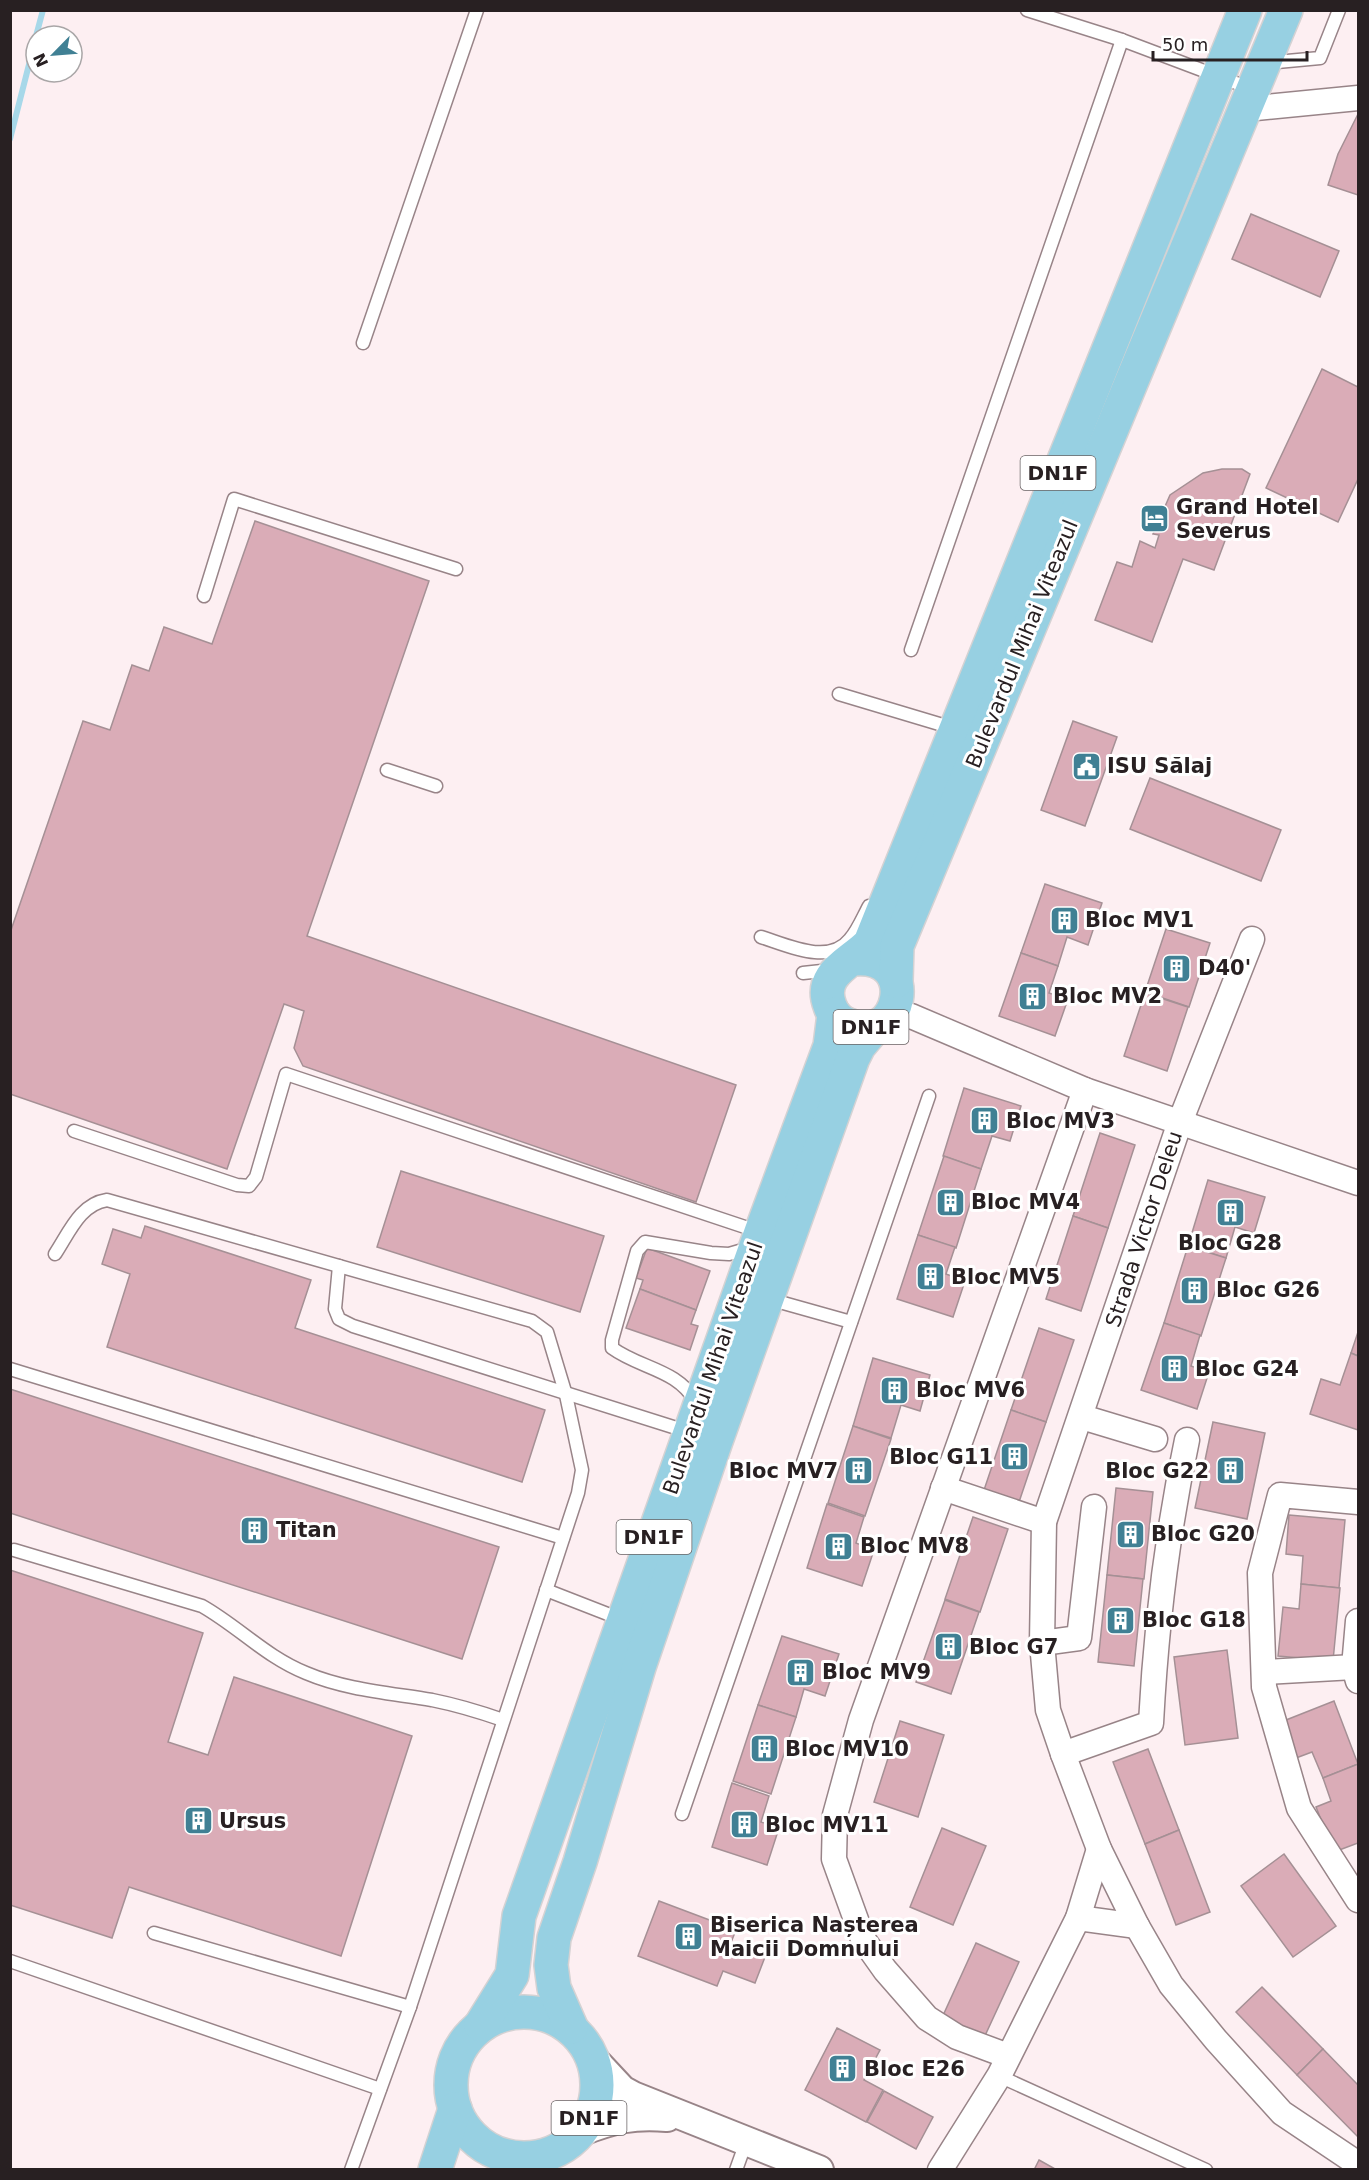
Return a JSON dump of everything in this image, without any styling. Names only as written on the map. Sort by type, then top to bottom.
[{"type":"main road","name":"Bulevardul Mihai Viteazul","points":[[702,1431],[768,1299],[858,1046],[893,1008],[897,946],[992,675],[1123,314],[1245,10]]},
{"type":"main road","name":"Bulevardul Mihai Viteazul","points":[[571,2027],[555,1988],[551,1965],[554,1938],[638,1625],[702,1431],[759,1239],[830,1046],[830,981],[870,943],[956,729],[992,675],[1153,327],[1286,10]]},
{"type":"main road","points":[[1123,314],[1153,327]]},
{"type":"main road","name":"DN1F","points":[[831,1006],[852,1027],[893,1008],[884,965],[864,958],[847,963]]},
{"type":"main road","name":"Bulevardul Mihai Viteazul","points":[[481,2025],[512,1975],[519,1916],[638,1625]]},
{"type":"main road","name":"DN1F","points":[[524,2011],[545,2013],[571,2027],[581,2038],[594,2060],[598,2085],[594,2109],[582,2132],[568,2144],[545,2156],[494,2163],[487,2149],[467,2132],[455,2109],[450,2084],[452,2067],[463,2044],[481,2025],[505,2013],[524,2011]]},
{"type":"main road","name":"DN1F","points":[[435,2169],[455,2109]]},
{"type":"street","points":[[1255,87],[1359,98]]},
{"type":"street","name":"Strada Victor Deleu","points":[[1252,939],[1180,1122],[1082,1418],[1044,1522],[1042,1643],[1048,1710],[1063,1754],[1099,1849],[1137,1926],[1171,1986],[1282,2113],[1359,2164]]},
{"type":"street","points":[[893,1008],[1085,1090],[1359,1183]]},
{"type":"street","points":[[1003,2066],[927,2018],[885,1970],[863,1939],[834,1859],[835,1815],[861,1720],[1085,1090]]},
{"type":"street","points":[[1082,1418],[1155,1439]]},
{"type":"street","points":[[1063,1754],[1152,1723],[1155,1652],[1176,1490],[1187,1440]]},
{"type":"street","points":[[943,1488],[1044,1522]]},
{"type":"street","points":[[1359,1502],[1280,1495],[1260,1573],[1264,1687],[1299,1808],[1359,1900]]},
{"type":"street","points":[[1042,1643],[1079,1638],[1094,1507]]},
{"type":"street","points":[[1264,1672],[1356,1674],[1359,1621]]},
{"type":"street","points":[[940,2169],[1003,2066],[1078,1918],[1099,1849]]},
{"type":"street","points":[[1078,1918],[1137,1926]]},
{"type":"street","points":[[594,2060],[622,2090],[685,2118],[819,2169]]},
{"type":"street","points":[[582,2132],[610,2120],[637,2114],[685,2118]]},
{"type":"lane","points":[[363,344],[477,10]]},
{"type":"lane","points":[[1027,10],[1122,40],[1255,87],[1320,58],[1339,10]]},
{"type":"lane","points":[[911,650],[1122,40]]},
{"type":"lane","points":[[204,596],[234,499],[456,569]]},
{"type":"lane","points":[[839,694],[956,729]]},
{"type":"lane","points":[[387,770],[436,786]]},
{"type":"lane","points":[[761,937],[805,951],[831,951],[844,946],[851,939],[869,906],[889,897]]},
{"type":"lane","points":[[74,1131],[237,1185],[249,1186],[256,1177],[286,1074],[759,1239]]},
{"type":"lane","points":[[682,1814],[929,1096]]},
{"type":"lane","points":[[55,1254],[84,1209],[96,1201],[107,1200],[532,1321],[547,1332],[566,1395],[582,1470],[578,1493],[410,2007],[351,2169]]},
{"type":"lane","points":[[702,1431],[688,1388],[675,1377],[612,1348],[612,1340],[637,1251],[645,1242],[729,1254],[759,1239]]},
{"type":"lane","points":[[339,1266],[336,1309],[339,1319],[353,1326],[566,1395],[702,1431]]},
{"type":"lane","points":[[768,1299],[851,1322]]},
{"type":"lane","points":[[10,1369],[563,1538]]},
{"type":"lane","points":[[14,1550],[202,1606],[223,1618],[270,1656],[308,1674],[383,1694],[461,1707],[503,1720]]},
{"type":"lane","points":[[546,1590],[638,1625]]},
{"type":"lane","points":[[154,1934],[410,2007]]},
{"type":"lane","points":[[10,1961],[380,2089]]},
{"type":"lane","points":[[1003,2066],[1206,2169]]},
{"type":"lane","points":[[736,2169],[746,2142]]},
{"type":"building","points":[[1358,114],[1358,195],[1328,185],[1338,154]]},
{"type":"building","points":[[1251,214],[1339,251],[1320,297],[1232,259]]},
{"type":"building","points":[[1322,369],[1358,387],[1358,479],[1338,522],[1266,488]]},
{"type":"building","points":[[1222,469],[1242,469],[1250,474],[1214,570],[1183,559],[1152,642],[1095,620],[1117,562],[1132,567],[1140,541],[1155,548],[1159,535],[1153,534],[1170,495],[1203,473]]},
{"type":"building","points":[[255,521],[429,581],[307,936],[736,1085],[696,1202],[303,1066],[294,1048],[304,1011],[284,1004],[227,1169],[10,1094],[10,933],[83,721],[110,730],[132,665],[149,671],[164,627],[212,644]]},
{"type":"building","points":[[1073,721],[1117,737],[1085,826],[1041,810]]},
{"type":"building","points":[[1150,778],[1281,830],[1261,881],[1130,829]]},
{"type":"building","name":"Bloc MV1","points":[[1045,884],[1102,903],[1088,945],[1067,937],[1058,966],[1021,953]]},
{"type":"building","name":"D40'","points":[[1166,929],[1210,943],[1189,1007],[1145,992]]},
{"type":"building","name":"Bloc MV2","points":[[1021,953],[1058,966],[1049,993],[1068,999],[1055,1036],[999,1016]]},
{"type":"building","points":[[1145,993],[1188,1007],[1167,1071],[1124,1056]]},
{"type":"building","name":"Bloc MV3","points":[[964,1088],[1021,1106],[1010,1141],[992,1136],[981,1169],[943,1156]]},
{"type":"building","points":[[1100,1133],[1135,1145],[1108,1228],[1073,1216]]},
{"type":"building","name":"Bloc MV4","points":[[944,1156],[981,1169],[956,1248],[918,1235]]},
{"type":"building","points":[[401,1171],[604,1236],[580,1312],[377,1247]]},
{"type":"building","name":"Bloc G28","points":[[1208,1180],[1265,1197],[1254,1233],[1235,1227],[1226,1258],[1188,1246]]},
{"type":"building","points":[[1073,1216],[1108,1228],[1081,1311],[1046,1299]]},
{"type":"building","points":[[145,1226],[311,1280],[295,1328],[545,1410],[522,1482],[107,1347],[130,1274],[102,1264],[113,1229],[141,1238]]},
{"type":"building","name":"Bloc MV5","points":[[918,1235],[955,1247],[946,1274],[965,1281],[953,1317],[897,1299]]},
{"type":"building","name":"Bloc G26","points":[[1188,1246],[1226,1258],[1201,1336],[1164,1323]]},
{"type":"building","points":[[647,1248],[710,1271],[696,1310],[640,1289],[643,1280],[636,1278]]},
{"type":"building","points":[[640,1289],[696,1310],[691,1324],[698,1326],[690,1350],[626,1328]]},
{"type":"building","name":"Bloc G24","points":[[1164,1323],[1200,1335],[1191,1366],[1209,1372],[1197,1409],[1141,1390]]},
{"type":"building","points":[[1039,1328],[1074,1340],[1046,1422],[1011,1410]]},
{"type":"building","points":[[1358,1332],[1358,1356],[1351,1353]]},
{"type":"building","points":[[1351,1353],[1358,1356],[1358,1430],[1310,1414],[1321,1379],[1340,1385]]},
{"type":"building","name":"Bloc MV6","points":[[873,1358],[930,1375],[920,1411],[901,1405],[891,1438],[853,1426]]},
{"type":"building","name":"Titan","points":[[10,1389],[499,1547],[462,1659],[10,1513]]},
{"type":"building","name":"Bloc G11","points":[[1011,1410],[1046,1422],[1018,1505],[983,1493]]},
{"type":"building","name":"Bloc G22","points":[[1213,1422],[1265,1433],[1247,1519],[1195,1508]]},
{"type":"building","name":"Bloc MV7","points":[[853,1426],[891,1439],[865,1516],[828,1503]]},
{"type":"building","name":"Bloc G20","points":[[1116,1488],[1153,1492],[1144,1579],[1107,1575]]},
{"type":"building","name":"Bloc MV8","points":[[827,1504],[864,1517],[856,1543],[874,1550],[862,1586],[807,1568]]},
{"type":"building","points":[[1289,1515],[1345,1520],[1339,1588],[1301,1584],[1303,1556],[1286,1554]]},
{"type":"building","points":[[973,1517],[1008,1529],[980,1612],[945,1599]]},
{"type":"building","name":"Ursus","points":[[10,1570],[203,1633],[168,1742],[208,1755],[234,1677],[412,1736],[341,1956],[129,1887],[112,1938],[10,1905]]},
{"type":"building","name":"Bloc G18","points":[[1107,1575],[1143,1579],[1134,1666],[1098,1662]]},
{"type":"building","points":[[1301,1584],[1340,1588],[1333,1661],[1278,1656],[1283,1607],[1299,1609]]},
{"type":"building","name":"Bloc G7","points":[[945,1600],[979,1612],[951,1694],[916,1682]]},
{"type":"building","name":"Bloc MV9","points":[[782,1636],[839,1654],[825,1696],[804,1689],[796,1717],[758,1705]]},
{"type":"building","points":[[1227,1650],[1238,1738],[1185,1745],[1174,1657]]},
{"type":"building","points":[[1334,1701],[1358,1764],[1323,1778],[1312,1752],[1296,1758],[1281,1722]]},
{"type":"building","name":"Bloc MV10","points":[[758,1705],[796,1717],[771,1794],[733,1781]]},
{"type":"building","points":[[900,1721],[944,1735],[918,1817],[874,1802]]},
{"type":"building","points":[[1148,1749],[1179,1830],[1145,1844],[1113,1762]]},
{"type":"building","points":[[1358,1764],[1358,1843],[1334,1852],[1316,1807],[1331,1801],[1323,1778]]},
{"type":"building","name":"Bloc MV11","points":[[732,1783],[769,1796],[761,1822],[779,1828],[767,1865],[712,1847]]},
{"type":"building","points":[[942,1828],[986,1846],[953,1925],[910,1907]]},
{"type":"building","points":[[1179,1830],[1210,1912],[1176,1925],[1145,1844]]},
{"type":"building","points":[[1284,1854],[1336,1926],[1293,1957],[1241,1886]]},
{"type":"building","name":"Biserica Nașterea Maicii Domnului","points":[[659,1901],[736,1930],[730,1945],[765,1957],[755,1983],[723,1971],[717,1986],[638,1956]]},
{"type":"building","points":[[976,1943],[1019,1962],[983,2040],[941,2020]]},
{"type":"building","points":[[1262,1987],[1323,2049],[1297,2075],[1236,2012]]},
{"type":"building","name":"Bloc E26","points":[[837,2028],[880,2050],[864,2080],[883,2090],[866,2122],[805,2090]]},
{"type":"building","points":[[1323,2049],[1358,2085],[1358,2137],[1297,2075]]},
{"type":"building","points":[[884,2091],[933,2117],[916,2149],[867,2122]]},
{"type":"building","points":[[1039,2160],[1057,2170],[1034,2170]]},
{"type":"waterway","points":[[39,24],[43,10]]},
{"type":"waterway","points":[[10,139],[24,84]]},
{"type":"place","name":"Grand Hotel Severus","points":[[1155,519]]},
{"type":"place","name":"ISU Sălaj","points":[[1086,766]]},
{"type":"place","name":"Bloc MV1","points":[[1064,920]]},
{"type":"place","name":"D40'","points":[[1177,968]]},
{"type":"place","name":"Bloc MV2","points":[[1032,996]]},
{"type":"place","name":"Bloc MV3","points":[[985,1121]]},
{"type":"place","name":"Bloc MV4","points":[[950,1202]]},
{"type":"place","name":"Bloc G28","points":[[1230,1212]]},
{"type":"place","name":"Bloc MV5","points":[[930,1277]]},
{"type":"place","name":"Bloc G26","points":[[1195,1290]]},
{"type":"place","name":"Bloc G24","points":[[1174,1369]]},
{"type":"place","name":"Bloc MV6","points":[[895,1390]]},
{"type":"place","name":"Bloc G11","points":[[1014,1457]]},
{"type":"place","name":"Bloc MV7","points":[[859,1471]]},
{"type":"place","name":"Bloc G22","points":[[1230,1471]]},
{"type":"place","name":"Titan","points":[[255,1530]]},
{"type":"place","name":"Bloc G20","points":[[1130,1534]]},
{"type":"place","name":"Bloc MV8","points":[[839,1546]]},
{"type":"place","name":"Bloc G18","points":[[1121,1620]]},
{"type":"place","name":"Bloc G7","points":[[948,1647]]},
{"type":"place","name":"Bloc MV9","points":[[801,1672]]},
{"type":"place","name":"Bloc MV10","points":[[764,1749]]},
{"type":"place","name":"Ursus","points":[[198,1821]]},
{"type":"place","name":"Bloc MV11","points":[[744,1825]]},
{"type":"place","name":"Biserica Nașterea Maicii Domnului","points":[[689,1937]]},
{"type":"place","name":"Bloc E26","points":[[843,2069]]}]
